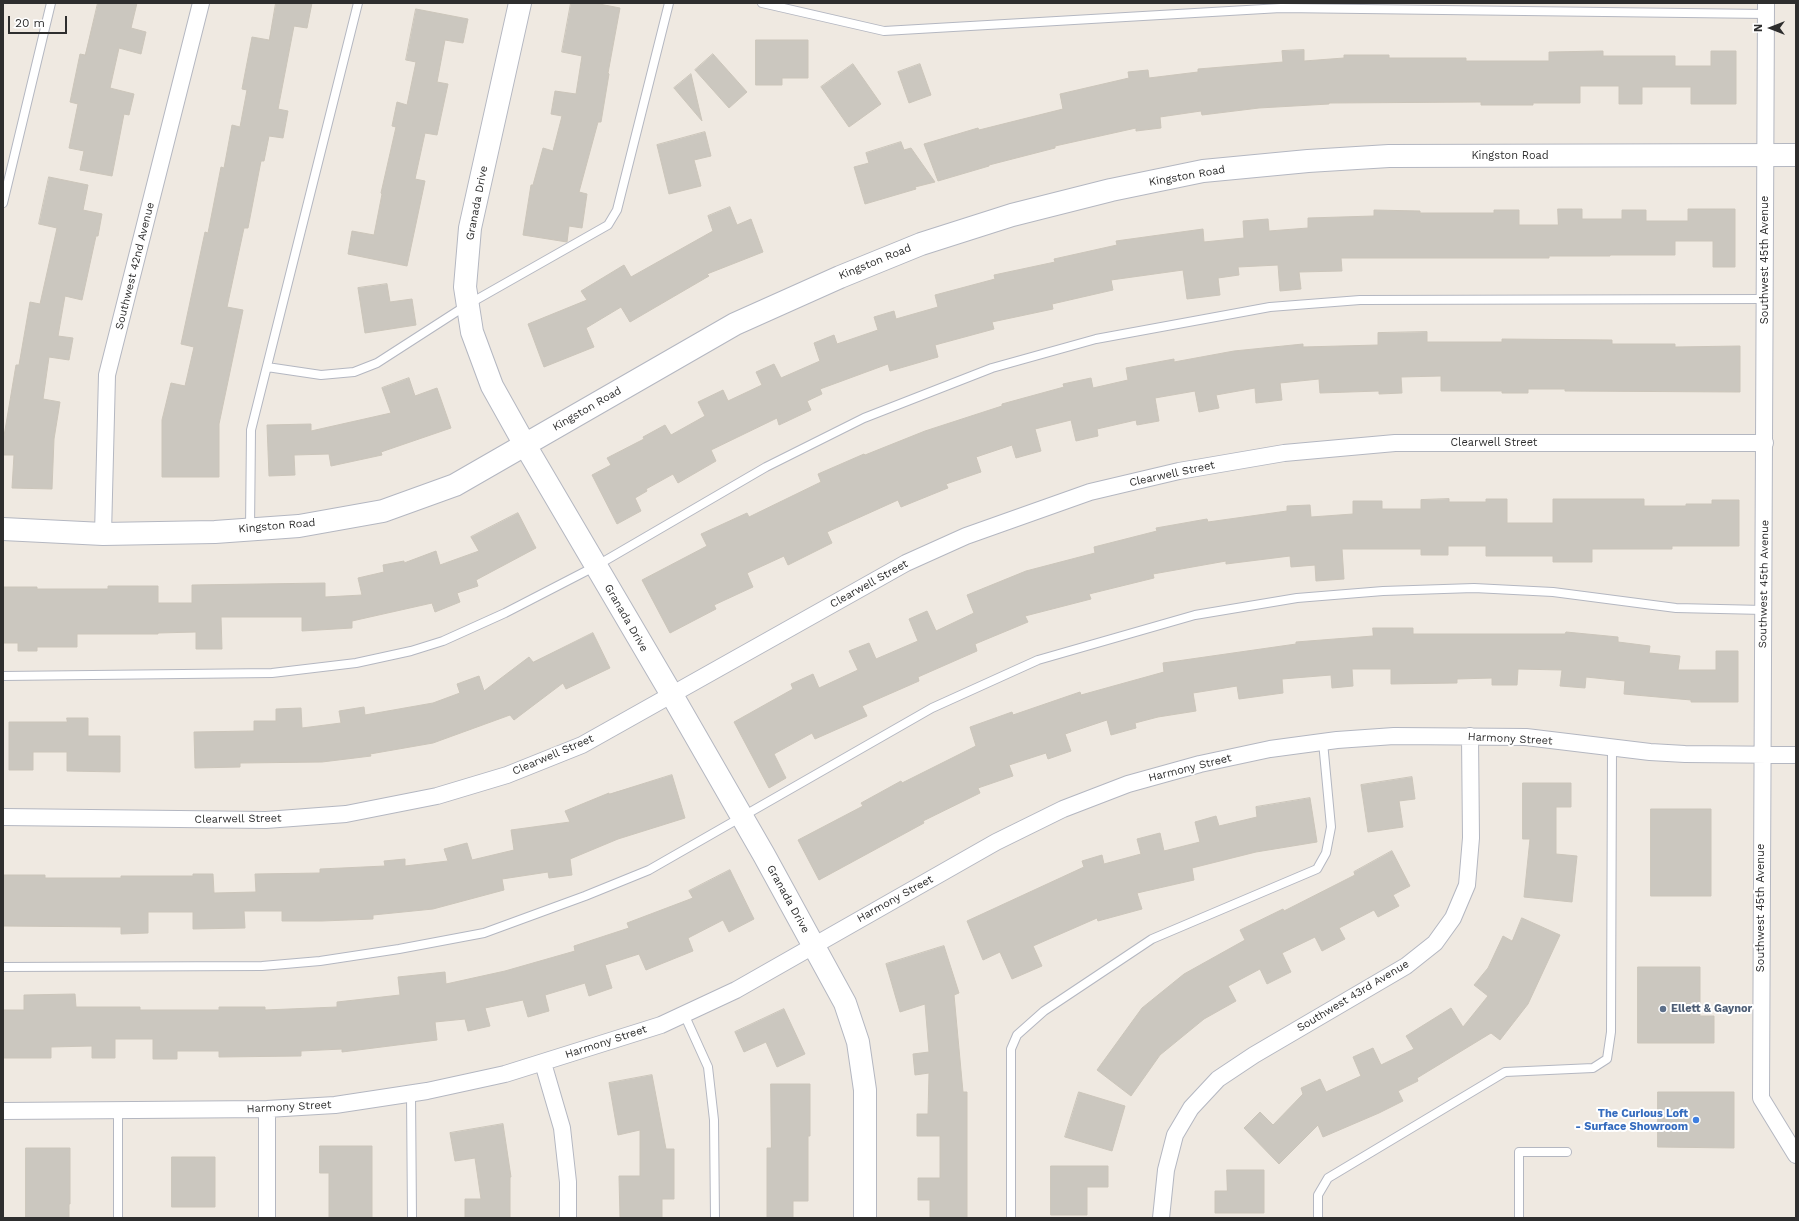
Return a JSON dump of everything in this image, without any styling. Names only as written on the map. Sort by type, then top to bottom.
[{"type":"street","name":"Southwest 42nd Avenue","points":[[103,534],[107,375],[201,3]]},
{"type":"street","name":"Granada Drive","points":[[520,3],[470,228],[465,287],[472,332],[492,386],[742,816],[846,1003],[858,1042],[865,1090],[865,1218]]},
{"type":"street","name":"Southwest 45th Avenue","points":[[1766,9],[1761,1098],[1796,1155]]},
{"type":"street","name":"Kingston Road","points":[[3,529],[103,534],[215,532],[299,526],[383,511],[454,485],[735,324],[840,276],[921,244],[1012,215],[1111,190],[1203,171],[1382,156],[1796,155]]},
{"type":"street","name":"Clearwell Street","points":[[3,817],[266,820],[346,814],[437,796],[507,775],[582,745],[906,563],[966,536],[1090,492],[1180,471],[1284,453],[1395,443],[1765,443]]},
{"type":"street","name":"Harmony Street","points":[[3,1111],[267,1109],[335,1104],[411,1094],[505,1074],[661,1024],[736,990],[996,842],[1063,809],[1128,784],[1200,764],[1270,749],[1323,742],[1394,736],[1470,736],[1526,737],[1685,754],[1796,755]]},
{"type":"street","name":"Southwest 43rd Avenue","points":[[1161,1218],[1166,1170],[1175,1135],[1191,1108],[1218,1079],[1254,1055],[1406,966],[1434,943],[1453,918],[1467,884],[1471,838],[1470,736]]},
{"type":"street","points":[[543,1063],[562,1128],[568,1182],[568,1218]]},
{"type":"street","points":[[267,1109],[267,1218]]},
{"type":"lane","points":[[3,203],[51,3]]},
{"type":"lane","points":[[250,529],[251,430],[358,3]]},
{"type":"lane","points":[[267,367],[321,375],[354,372],[377,363],[467,305],[608,225],[617,210],[669,3]]},
{"type":"lane","points":[[762,3],[884,31],[1281,8],[1766,9]]},
{"type":"lane","points":[[3,676],[272,673],[356,663],[411,651],[443,641],[505,613],[596,566],[766,467],[864,418],[992,368],[1096,339],[1270,307],[1360,300],[1765,300]]},
{"type":"lane","points":[[3,967],[262,966],[328,960],[399,949],[484,933],[585,896],[649,870],[932,708],[1038,660],[1195,615],[1297,598],[1382,591],[1474,588],[1553,592],[1676,608],[1764,610]]},
{"type":"lane","points":[[1011,1218],[1011,1049],[1017,1035],[1044,1011],[1152,939],[1317,869],[1326,853],[1330,827],[1323,742]]},
{"type":"lane","points":[[1318,1218],[1318,1195],[1328,1178],[1505,1072],[1593,1068],[1607,1059],[1611,1032],[1612,747]]},
{"type":"lane","points":[[684,1014],[708,1067],[714,1120],[714,1218]]},
{"type":"lane","points":[[411,1094],[412,1218]]},
{"type":"lane","points":[[118,1110],[118,1218]]},
{"type":"lane","points":[[1519,1218],[1519,1152],[1568,1152]]},
{"type":"building","points":[[98,3],[137,3],[131,28],[146,32],[141,54],[119,48],[110,88],[134,94],[129,115],[124,114],[112,176],[80,170],[84,151],[69,148],[78,104],[70,102],[80,54],[85,55]]},
{"type":"building","points":[[276,3],[312,3],[307,28],[294,26],[278,109],[288,111],[283,138],[269,136],[264,161],[261,161],[248,228],[244,228],[227,307],[243,310],[219,424],[219,477],[162,477],[162,420],[171,383],[185,386],[194,347],[181,344],[205,232],[208,233],[221,167],[224,168],[232,125],[240,127],[247,90],[242,89],[252,37],[269,40]]},
{"type":"building","points":[[571,3],[594,3],[620,8],[601,122],[598,122],[579,192],[587,194],[582,228],[569,226],[567,242],[523,235],[531,185],[533,185],[543,148],[553,151],[562,116],[551,114],[555,91],[576,94],[582,56],[562,52]]},
{"type":"building","points":[[416,9],[468,19],[463,43],[445,40],[437,82],[448,84],[437,135],[425,133],[415,179],[425,181],[407,266],[348,254],[352,231],[374,235],[381,193],[396,127],[392,126],[397,102],[407,105],[416,62],[406,60]]},
{"type":"building","points":[[756,40],[808,40],[808,78],[782,78],[782,85],[756,85]]},
{"type":"building","points":[[1304,50],[1304,61],[1344,58],[1344,55],[1389,55],[1389,58],[1466,58],[1466,61],[1549,61],[1549,52],[1603,51],[1603,56],[1675,56],[1675,66],[1711,66],[1711,51],[1736,51],[1736,104],[1691,104],[1691,87],[1642,87],[1642,104],[1619,104],[1619,86],[1580,86],[1580,103],[1481,105],[1481,102],[1329,103],[1259,108],[1202,115],[1201,111],[1160,117],[1161,128],[1136,131],[1136,128],[1055,146],[1055,148],[989,165],[938,181],[924,144],[978,128],[979,130],[1063,109],[1060,94],[1129,78],[1128,72],[1148,70],[1149,78],[1198,72],[1198,69],[1283,62],[1282,51]]},
{"type":"building","points":[[713,54],[747,92],[729,108],[695,70]]},
{"type":"building","points":[[853,64],[881,104],[849,127],[821,87]]},
{"type":"building","points":[[920,64],[931,95],[909,103],[898,72]]},
{"type":"building","points":[[691,74],[702,121],[674,88]]},
{"type":"building","points":[[705,132],[711,156],[694,160],[701,186],[669,194],[657,145]]},
{"type":"building","points":[[901,142],[904,150],[911,148],[935,182],[915,187],[916,189],[865,204],[854,167],[869,163],[866,153]]},
{"type":"building","points":[[49,177],[88,185],[83,210],[102,214],[82,300],[65,296],[58,336],[73,338],[69,360],[49,357],[43,399],[60,402],[54,439],[52,489],[12,488],[14,455],[3,455],[3,442],[16,365],[19,365],[30,302],[40,304],[57,228],[39,224]]},
{"type":"building","points":[[730,207],[737,225],[751,219],[763,252],[707,274],[709,276],[630,322],[621,307],[586,328],[594,347],[544,367],[528,324],[587,300],[581,291],[624,265],[631,277],[713,231],[708,216]]},
{"type":"building","points":[[1558,209],[1582,209],[1582,219],[1622,219],[1622,210],[1646,210],[1646,221],[1688,221],[1688,209],[1735,209],[1735,267],[1713,267],[1713,241],[1675,241],[1675,255],[1549,256],[1549,258],[1341,258],[1342,271],[1299,272],[1301,289],[1280,291],[1278,265],[1238,267],[1239,275],[1218,278],[1220,295],[1187,299],[1183,270],[1111,280],[1113,290],[1052,304],[1053,309],[992,322],[994,329],[935,345],[938,357],[890,371],[888,364],[820,389],[822,394],[807,401],[811,410],[779,425],[777,418],[711,450],[716,461],[678,483],[673,474],[646,489],[647,491],[635,498],[641,511],[617,524],[592,475],[611,465],[607,458],[644,439],[643,437],[665,425],[671,435],[705,416],[698,402],[723,390],[728,401],[762,385],[756,372],[774,364],[781,378],[820,361],[814,343],[834,335],[837,344],[878,330],[874,317],[894,311],[896,319],[938,307],[935,295],[995,279],[994,275],[1055,262],[1054,259],[1117,245],[1116,241],[1203,229],[1204,242],[1244,238],[1243,221],[1268,219],[1269,231],[1308,228],[1308,218],[1374,216],[1374,210],[1420,211],[1420,213],[1494,213],[1494,210],[1519,210],[1519,225],[1558,225]]},
{"type":"building","points":[[387,284],[390,302],[412,299],[416,325],[365,333],[358,288]]},
{"type":"building","points":[[1427,332],[1427,342],[1502,342],[1502,339],[1612,340],[1612,344],[1675,344],[1675,347],[1740,346],[1740,392],[1565,391],[1565,389],[1528,389],[1528,393],[1502,393],[1502,391],[1441,391],[1441,376],[1401,377],[1402,393],[1379,394],[1379,391],[1320,393],[1319,379],[1280,383],[1282,400],[1256,403],[1255,388],[1216,395],[1219,408],[1199,412],[1195,391],[1155,398],[1159,421],[1137,425],[1136,420],[1097,429],[1098,436],[1076,441],[1071,420],[1035,429],[1041,451],[1016,458],[1012,445],[976,457],[981,472],[946,484],[948,488],[901,507],[898,500],[827,532],[832,543],[788,565],[784,556],[747,573],[753,587],[714,605],[716,609],[670,633],[642,580],[707,546],[701,534],[747,513],[749,517],[821,482],[818,474],[864,454],[865,455],[925,431],[1002,406],[1002,404],[1064,387],[1063,384],[1091,378],[1093,388],[1128,380],[1126,368],[1174,359],[1174,362],[1234,351],[1303,344],[1303,347],[1378,345],[1378,333]]},
{"type":"building","points":[[409,378],[415,396],[437,388],[451,428],[381,452],[382,455],[331,466],[329,454],[294,455],[295,475],[269,476],[267,425],[311,424],[311,431],[391,413],[382,388]]},
{"type":"building","points":[[1449,499],[1449,502],[1486,502],[1486,499],[1507,499],[1507,523],[1553,523],[1553,499],[1644,499],[1644,506],[1686,506],[1686,504],[1712,504],[1712,500],[1739,500],[1739,546],[1672,546],[1672,549],[1592,549],[1592,562],[1553,562],[1553,556],[1486,556],[1486,546],[1448,546],[1448,555],[1421,555],[1421,549],[1342,549],[1344,579],[1316,581],[1315,565],[1291,567],[1290,556],[1226,564],[1226,561],[1153,574],[1154,578],[1089,594],[1091,599],[1025,616],[1028,622],[975,644],[977,651],[918,677],[919,681],[862,706],[867,716],[815,739],[812,733],[774,754],[786,778],[769,788],[734,722],[793,689],[791,684],[813,674],[819,688],[858,670],[849,651],[869,643],[876,659],[918,641],[909,619],[927,611],[936,631],[974,613],[967,595],[1026,571],[1095,553],[1094,547],[1157,531],[1156,528],[1207,519],[1208,522],[1287,511],[1287,506],[1310,505],[1311,517],[1353,514],[1353,501],[1382,501],[1382,509],[1421,509],[1421,500]]},
{"type":"building","points":[[518,513],[536,548],[476,580],[478,586],[457,593],[460,602],[435,612],[432,603],[352,621],[352,628],[302,631],[302,617],[221,617],[222,649],[196,649],[196,632],[158,634],[77,634],[77,647],[37,647],[37,651],[18,651],[18,643],[3,643],[3,587],[37,587],[37,589],[108,589],[108,586],[158,586],[158,603],[192,603],[192,585],[325,583],[325,597],[362,595],[358,578],[384,572],[383,565],[404,561],[404,563],[436,551],[440,565],[479,551],[471,537]]},
{"type":"building","points":[[1373,628],[1413,628],[1413,634],[1565,634],[1566,632],[1618,637],[1618,642],[1650,646],[1649,653],[1680,656],[1678,670],[1716,670],[1716,651],[1738,651],[1738,702],[1691,702],[1691,700],[1624,694],[1625,681],[1586,677],[1585,688],[1560,686],[1562,670],[1518,669],[1517,685],[1492,685],[1492,678],[1457,679],[1457,683],[1391,684],[1391,669],[1352,669],[1353,686],[1332,688],[1331,675],[1282,679],[1283,693],[1239,699],[1237,686],[1193,693],[1196,711],[1158,717],[1135,723],[1136,728],[1111,735],[1107,720],[1065,734],[1071,751],[1048,759],[1046,753],[1009,765],[1013,776],[978,788],[980,793],[923,821],[924,823],[819,880],[798,840],[863,806],[861,803],[901,781],[902,783],[976,746],[970,727],[1012,712],[1013,715],[1080,692],[1081,695],[1164,672],[1163,663],[1296,644],[1296,642],[1373,636]]},
{"type":"building","points":[[593,633],[610,668],[566,689],[563,683],[514,720],[510,715],[433,743],[370,754],[371,756],[322,762],[240,763],[240,767],[195,768],[194,732],[254,731],[254,721],[276,721],[276,709],[301,708],[302,728],[341,723],[339,711],[364,707],[365,715],[433,703],[460,693],[457,684],[479,676],[484,691],[529,657],[533,662]]},
{"type":"building","points":[[67,718],[88,718],[88,736],[120,736],[120,772],[67,771],[67,752],[33,752],[33,770],[9,770],[9,722],[67,722]]},
{"type":"building","points":[[672,775],[685,818],[618,839],[570,859],[572,875],[549,878],[548,872],[502,879],[504,890],[433,909],[373,915],[373,919],[322,921],[282,921],[282,911],[244,911],[245,928],[193,929],[193,912],[148,912],[148,933],[121,934],[121,927],[3,926],[3,875],[45,875],[45,878],[121,878],[121,876],[193,876],[193,874],[213,874],[214,893],[256,892],[255,874],[320,873],[320,869],[385,866],[384,861],[405,859],[405,866],[448,861],[444,849],[467,843],[472,860],[514,850],[511,830],[570,822],[565,811],[609,793]]},
{"type":"building","points":[[1412,777],[1415,799],[1399,801],[1403,827],[1368,832],[1361,785]]},
{"type":"building","points":[[1523,783],[1571,783],[1571,807],[1556,807],[1556,854],[1577,856],[1572,902],[1524,897],[1530,839],[1523,839]]},
{"type":"building","points":[[1310,798],[1317,842],[1256,852],[1192,868],[1194,880],[1137,893],[1142,909],[1098,921],[1097,918],[1033,946],[1042,966],[1012,979],[1000,952],[983,960],[967,921],[1084,867],[1082,861],[1102,855],[1104,864],[1141,854],[1137,839],[1160,833],[1164,851],[1200,842],[1195,822],[1216,816],[1219,826],[1257,817],[1256,807]]},
{"type":"building","points":[[1651,809],[1711,809],[1711,896],[1651,896]]},
{"type":"building","points":[[1392,851],[1410,886],[1393,895],[1399,906],[1378,917],[1374,910],[1339,928],[1345,939],[1322,951],[1315,937],[1282,953],[1291,972],[1267,984],[1260,969],[1228,986],[1236,1001],[1204,1019],[1160,1055],[1131,1096],[1097,1070],[1142,1008],[1184,974],[1245,940],[1240,930],[1283,909],[1284,911],[1355,875],[1354,872]]},
{"type":"building","points":[[730,870],[754,919],[729,932],[723,920],[688,938],[693,951],[646,970],[639,954],[605,965],[612,988],[589,996],[585,983],[545,995],[549,1011],[528,1017],[523,1000],[485,1008],[490,1026],[468,1031],[465,1019],[435,1022],[437,1040],[342,1052],[342,1049],[301,1051],[301,1056],[219,1057],[219,1051],[177,1051],[177,1059],[153,1059],[153,1039],[115,1039],[115,1058],[92,1058],[92,1046],[51,1047],[51,1058],[3,1058],[3,1010],[24,1010],[24,995],[75,994],[76,1007],[140,1007],[140,1010],[219,1010],[219,1007],[265,1007],[265,1010],[337,1007],[337,1002],[400,995],[398,977],[445,972],[446,984],[505,971],[575,951],[574,946],[629,928],[627,923],[693,898],[689,891]]},
{"type":"building","points":[[1522,918],[1560,935],[1528,1004],[1500,1040],[1491,1033],[1417,1078],[1418,1081],[1398,1091],[1403,1101],[1379,1113],[1323,1137],[1318,1125],[1279,1164],[1244,1128],[1260,1112],[1273,1125],[1303,1094],[1301,1088],[1320,1079],[1326,1092],[1361,1076],[1353,1057],[1373,1048],[1381,1065],[1414,1049],[1406,1036],[1451,1008],[1463,1027],[1488,996],[1474,985],[1488,968],[1503,936],[1512,941]]},
{"type":"building","points":[[944,946],[959,993],[954,995],[963,1092],[967,1092],[967,1218],[930,1218],[930,1200],[918,1200],[918,1178],[940,1178],[940,1136],[917,1136],[917,1114],[928,1114],[929,1073],[915,1075],[913,1054],[929,1052],[925,1004],[900,1012],[886,964]]},
{"type":"building","name":"Ellett & Gaynor","points":[[1638,967],[1700,967],[1700,1016],[1714,1016],[1714,1043],[1638,1043]]},
{"type":"building","points":[[784,1009],[805,1054],[777,1067],[766,1042],[744,1052],[735,1032]]},
{"type":"building","points":[[652,1075],[666,1149],[674,1149],[674,1199],[662,1199],[662,1218],[620,1218],[619,1176],[640,1176],[640,1130],[618,1135],[609,1083]]},
{"type":"building","points":[[771,1084],[810,1084],[808,1201],[793,1201],[793,1218],[767,1218],[767,1148],[771,1148]]},
{"type":"building","points":[[1079,1092],[1125,1106],[1112,1151],[1065,1137]]},
{"type":"building","name":"The Curious Loft - Surface Showroom","points":[[1658,1092],[1734,1092],[1734,1148],[1658,1147]]},
{"type":"building","points":[[503,1124],[511,1177],[510,1218],[465,1218],[465,1199],[481,1199],[475,1158],[455,1161],[450,1133]]},
{"type":"building","points":[[320,1146],[372,1146],[372,1218],[329,1218],[329,1173],[320,1173]]},
{"type":"building","points":[[26,1148],[70,1148],[69,1218],[26,1218]]},
{"type":"building","points":[[172,1157],[215,1157],[215,1207],[172,1207]]},
{"type":"building","points":[[1051,1166],[1108,1166],[1108,1187],[1087,1187],[1087,1215],[1051,1215]]},
{"type":"building","points":[[1227,1170],[1264,1170],[1264,1213],[1215,1213],[1215,1191],[1227,1191]]},
{"type":"place","name":"Ellett & Gaynor","points":[[1663,1009]]},
{"type":"place","name":"The Curious Loft - Surface Showroom","points":[[1696,1120]]}]
